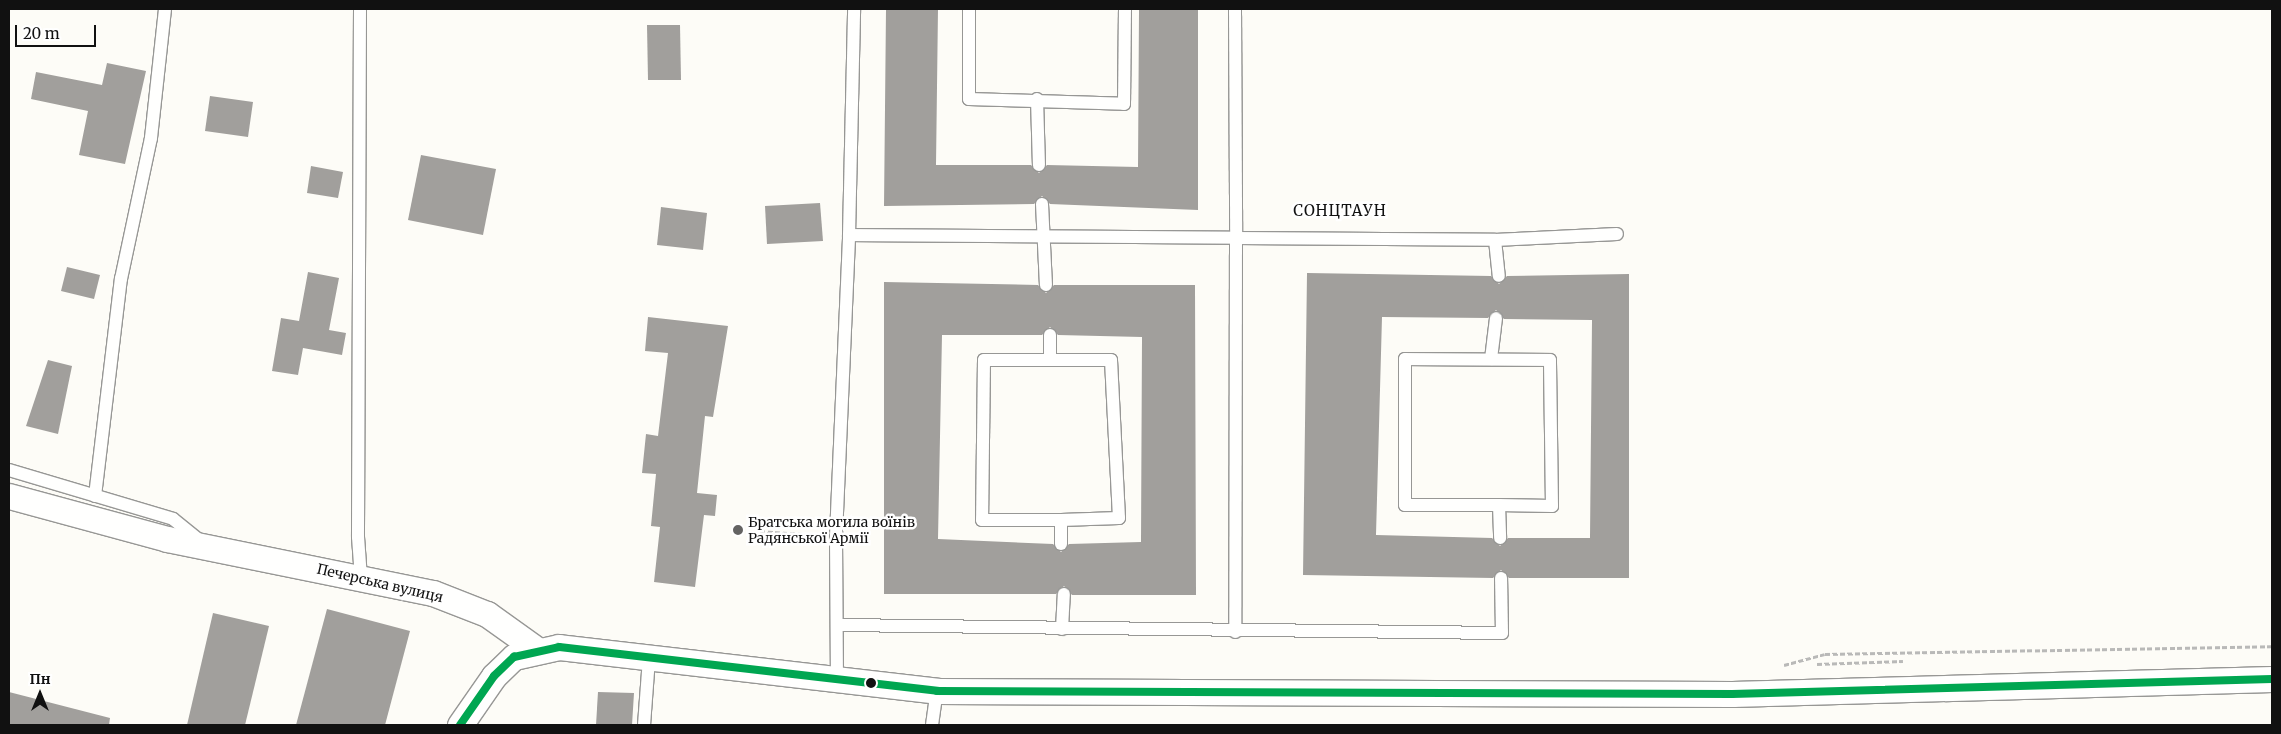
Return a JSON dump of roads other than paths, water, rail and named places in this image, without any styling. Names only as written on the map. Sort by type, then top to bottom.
[{"type":"street","name":"Печерська вулиця","points":[[9,496],[167,539],[204,544],[433,593],[487,614],[536,649]]},
{"type":"street","points":[[460,725],[494,676],[514,657],[536,649],[559,647],[837,682],[937,691],[1732,694],[2272,679]]},
{"type":"lane","points":[[95,496],[121,279],[150,138],[165,9]]},
{"type":"lane","points":[[360,9],[358,537],[361,578]]},
{"type":"lane","points":[[837,682],[836,536],[849,234],[854,9]]},
{"type":"lane","points":[[969,9],[969,100],[1037,99],[1124,104],[1125,9]]},
{"type":"lane","points":[[1235,9],[1235,632]]},
{"type":"lane","points":[[1037,99],[1039,165]]},
{"type":"lane","points":[[1042,204],[1045,234],[1046,285]]},
{"type":"lane","points":[[849,234],[1045,234],[1495,240],[1617,234]]},
{"type":"lane","points":[[1495,240],[1499,276]]},
{"type":"lane","points":[[1491,359],[1496,318]]},
{"type":"lane","points":[[1050,335],[1050,359]]},
{"type":"lane","points":[[1405,359],[1550,360],[1552,506],[1499,505],[1405,505],[1405,359]]},
{"type":"lane","points":[[984,360],[1111,360],[1119,518],[1061,520],[982,520],[984,360]]},
{"type":"lane","points":[[9,470],[172,519],[204,544]]},
{"type":"lane","points":[[1499,505],[1500,538]]},
{"type":"lane","points":[[1061,520],[1061,544]]},
{"type":"lane","points":[[838,625],[1235,632],[1502,633],[1501,578]]},
{"type":"lane","points":[[1062,629],[1064,594]]},
{"type":"lane","points":[[644,725],[649,658]]},
{"type":"lane","points":[[932,725],[937,691]]},
{"type":"place","name":"Братська могила воїнів Радянської Армії","points":[[738,530]]},
{"type":"district","name":"СОНЦТАУН","points":[[1340,211]]}]
